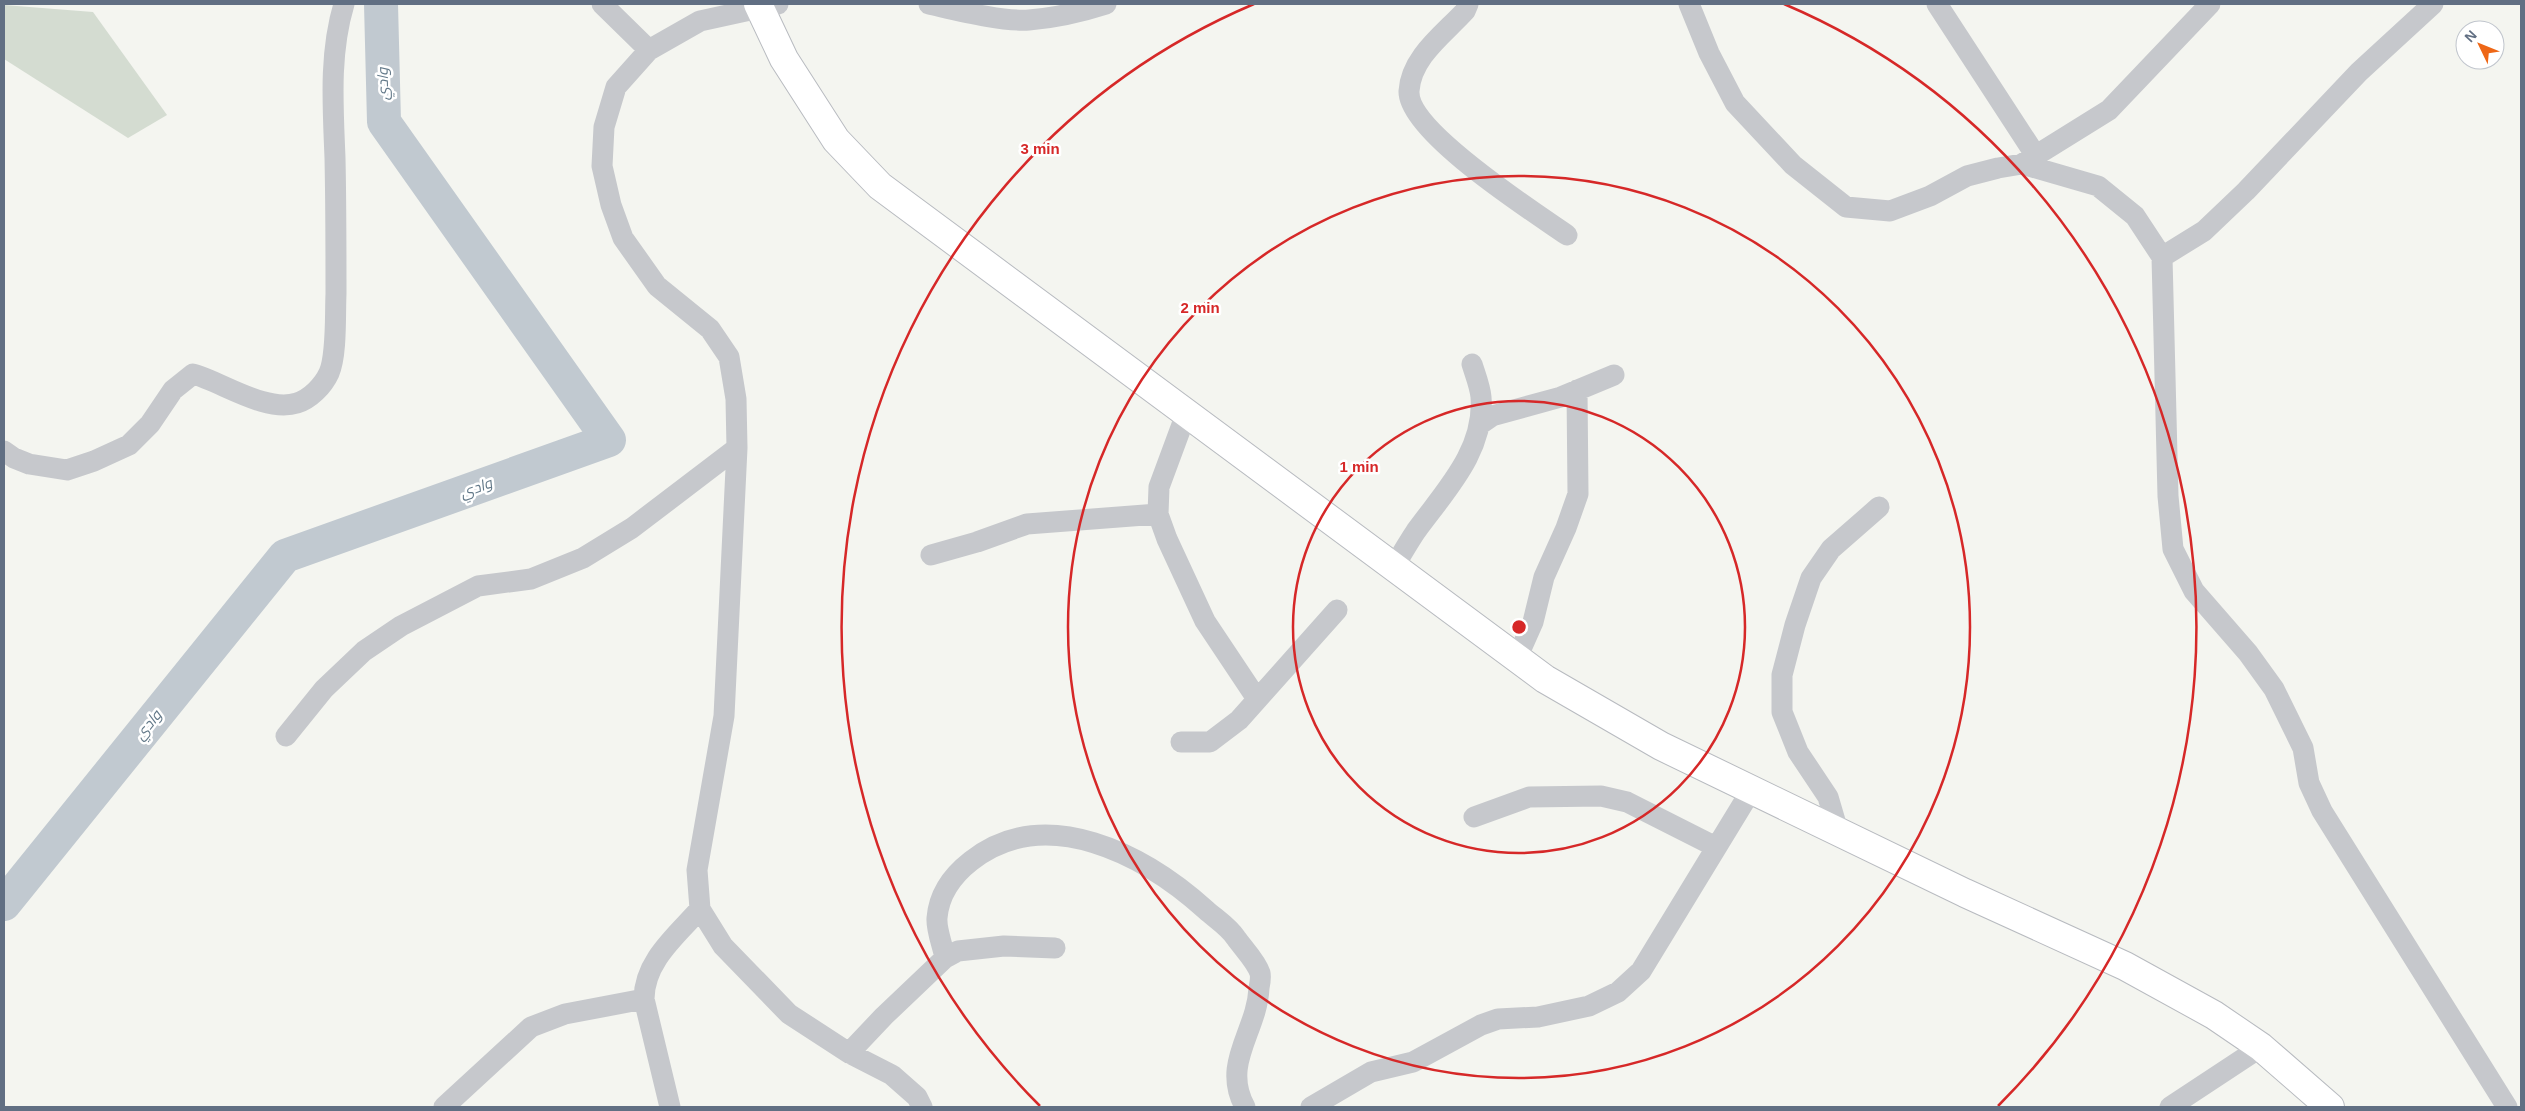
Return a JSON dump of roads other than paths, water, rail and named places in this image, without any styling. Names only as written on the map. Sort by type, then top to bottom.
[{"type":"main road","points":[[765,5],[784,59],[836,140],[880,186],[1545,679],[1662,746],[1965,893],[2125,966],[2214,1015],[2261,1047],[2330,1107]]},
{"type":"street","points":[[4,451],[14,458],[29,464],[67,470],[94,461],[129,445],[150,424],[173,390],[193,374],[211,379],[243,394],[279,406],[297,403],[316,392],[329,372],[335,329],[336,200],[332,76],[344,4]]},
{"type":"street","points":[[602,4],[649,50]]},
{"type":"street","points":[[929,4],[963,12],[1028,20],[1078,12],[1106,4]]},
{"type":"street","points":[[1468,4],[1465,11],[1422,55],[1414,72],[1409,92],[1417,115],[1448,146],[1498,187],[1567,235]]},
{"type":"street","points":[[1689,4],[1709,53],[1735,103],[1793,165],[1846,208],[1890,211],[1930,196],[1967,176],[2029,160],[2109,110],[2210,4]]},
{"type":"street","points":[[1937,4],[2029,160],[2098,186],[2136,216],[2162,257],[2168,496],[2173,549],[2194,592],[2248,653],[2274,689],[2303,748],[2309,783],[2322,811],[2506,1107]]},
{"type":"street","points":[[2162,257],[2204,231],[2246,191],[2359,72],[2433,4]]},
{"type":"street","points":[[765,5],[700,21],[649,50],[616,87],[604,127],[602,166],[611,206],[623,238],[657,286],[710,329],[729,357],[736,399],[737,448],[724,716],[697,870],[700,908],[723,946],[790,1014],[850,1053],[892,1075],[917,1097],[922,1107]]},
{"type":"street","points":[[1394,567],[1416,532],[1445,495],[1467,460],[1479,425],[1481,396],[1472,364]]},
{"type":"street","points":[[1479,425],[1492,416],[1577,390],[1614,376]]},
{"type":"street","points":[[1517,658],[1534,622],[1544,577],[1566,528],[1578,494],[1577,390]]},
{"type":"street","points":[[1186,414],[1159,487],[1158,514],[1167,539],[1205,621],[1257,699]]},
{"type":"street","points":[[286,736],[330,683],[364,651],[400,626],[478,586],[531,579],[583,558],[632,528],[737,448]]},
{"type":"street","points":[[1838,831],[1828,797],[1798,752],[1782,712],[1782,675],[1795,625],[1811,578],[1831,549],[1879,507]]},
{"type":"street","points":[[930,555],[977,542],[1027,524],[1158,514]]},
{"type":"street","points":[[1181,742],[1210,742],[1239,720],[1337,610]]},
{"type":"street","points":[[1310,1107],[1371,1072],[1413,1062],[1482,1025],[1498,1019],[1538,1017],[1590,1006],[1618,992],[1641,971],[1752,790]]},
{"type":"street","points":[[1474,818],[1529,797],[1601,796],[1627,802],[1716,847]]},
{"type":"street","points":[[945,958],[937,918],[943,891],[957,872],[981,853],[1017,838],[1042,834],[1072,837],[1113,849],[1143,862],[1191,896],[1235,936],[1260,973],[1259,1003],[1235,1075],[1241,1099],[1246,1107]]},
{"type":"street","points":[[670,1107],[644,999],[646,980],[655,961],[700,908]]},
{"type":"street","points":[[850,1053],[884,1016],[945,958],[958,951],[971,948],[1055,948]]},
{"type":"street","points":[[444,1107],[531,1027],[565,1014],[644,999]]},
{"type":"street","points":[[2170,1107],[2261,1047]]},
{"type":"waterway","name":"وادي","points":[[4,904],[285,556],[609,440],[384,122],[381,4]]}]
